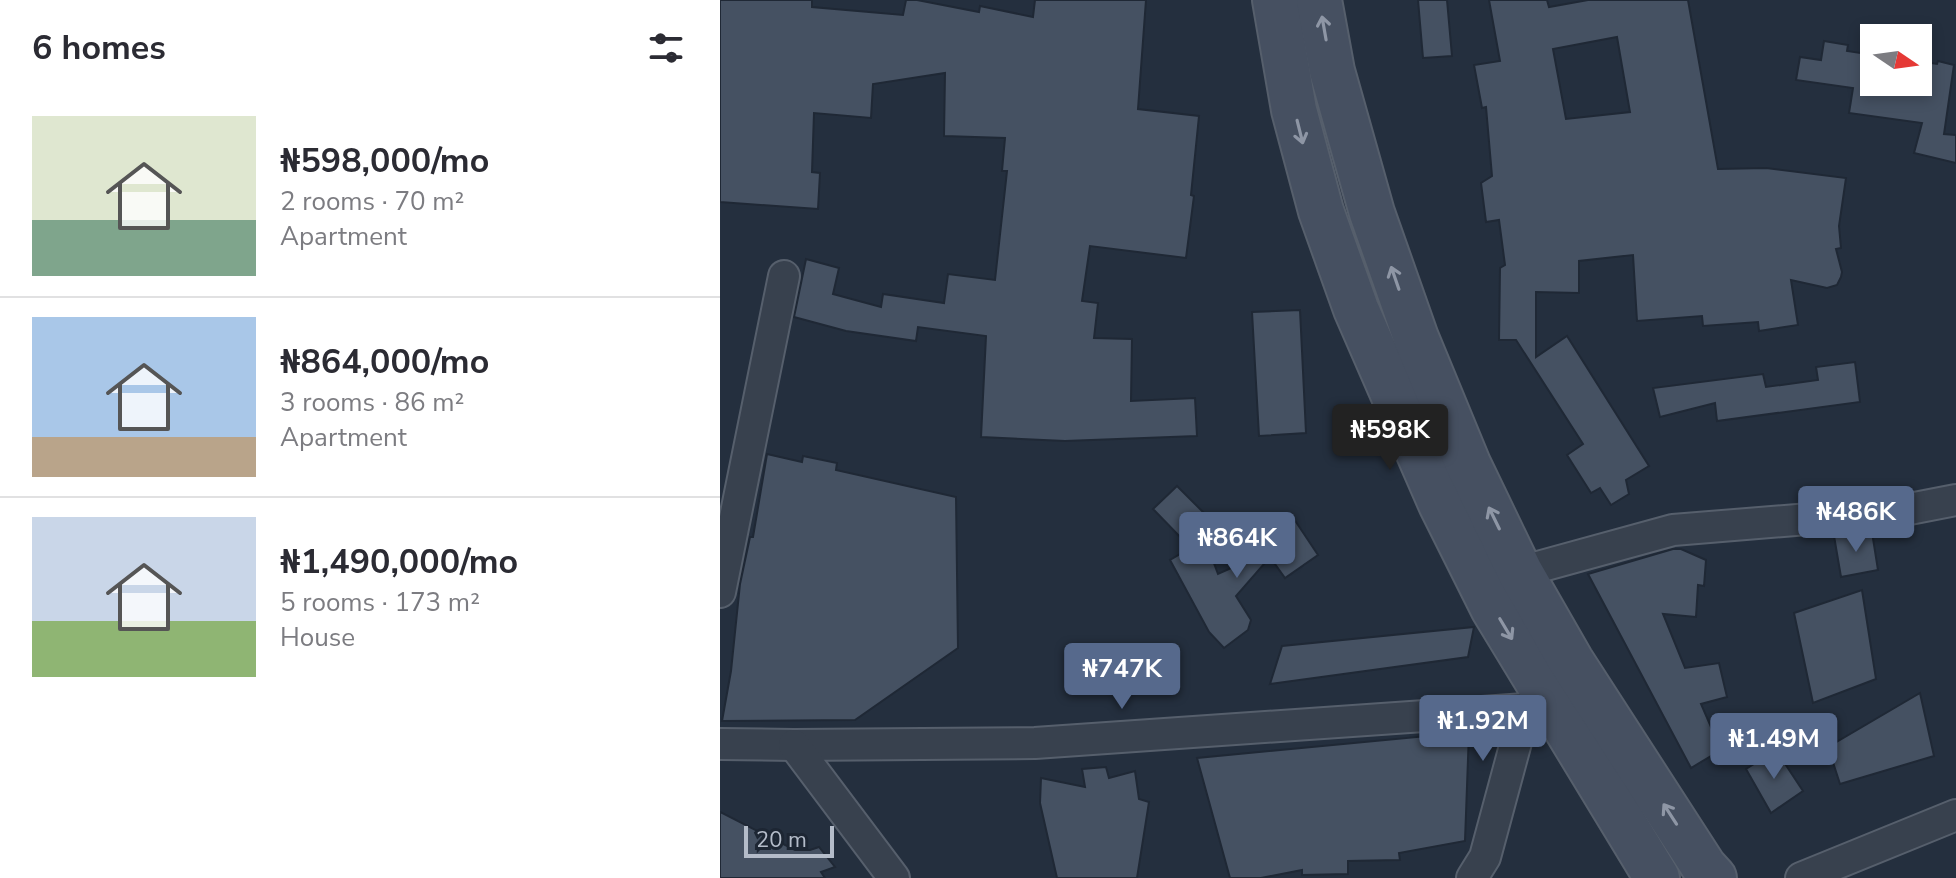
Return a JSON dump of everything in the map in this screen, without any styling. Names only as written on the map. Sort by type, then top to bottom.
[{"type":"main road","points":[[1275,0],[1294,110],[1321,211],[1356,309],[1441,504],[1536,704],[1655,877]]},
{"type":"main road","points":[[1319,0],[1332,71],[1372,213],[1416,338],[1468,464],[1520,572],[1571,661],[1714,878]]},
{"type":"street","points":[[720,592],[784,276]]},
{"type":"street","points":[[1520,572],[1673,530],[1894,512],[1956,500]]},
{"type":"street","points":[[720,744],[1035,743],[1536,704],[1485,857],[1472,878]]},
{"type":"street","points":[[794,745],[894,878]]},
{"type":"street","points":[[1801,878],[1956,815]]},
{"type":"building","points":[[720,0],[812,0],[812,7],[903,15],[906,0],[917,0],[979,12],[980,6],[1033,17],[1035,0],[1146,0],[1138,109],[1199,116],[1186,258],[1090,246],[1082,301],[1098,303],[1094,338],[1132,339],[1131,401],[1195,398],[1197,436],[1065,441],[981,437],[986,336],[918,327],[916,341],[846,331],[794,317],[806,259],[839,268],[833,294],[881,307],[883,294],[944,303],[948,274],[995,280],[1007,171],[1002,171],[1005,138],[944,136],[945,73],[873,84],[871,118],[814,113],[812,172],[820,173],[818,209],[720,202]]},
{"type":"building","points":[[1418,0],[1447,0],[1452,56],[1423,58]]},
{"type":"building","points":[[1489,0],[1547,0],[1549,7],[1588,0],[1688,0],[1718,169],[1766,168],[1846,178],[1839,226],[1841,248],[1836,249],[1841,277],[1837,285],[1827,288],[1791,280],[1798,325],[1759,331],[1758,322],[1703,326],[1702,316],[1637,321],[1633,255],[1579,261],[1579,293],[1536,292],[1536,357],[1567,336],[1649,466],[1626,480],[1629,494],[1611,505],[1600,488],[1591,493],[1567,455],[1583,444],[1516,340],[1499,340],[1500,268],[1505,265],[1499,220],[1486,222],[1481,183],[1492,176],[1486,107],[1482,108],[1474,65],[1500,61]],"holes":[[[1617,37],[1630,112],[1566,119],[1553,49]]]},
{"type":"building","points":[[1824,41],[1848,45],[1847,51],[1860,53],[1860,96],[1932,96],[1932,63],[1937,64],[1938,61],[1954,65],[1944,134],[1956,135],[1956,163],[1914,153],[1922,123],[1849,113],[1853,88],[1796,80],[1800,57],[1821,60]]},
{"type":"building","points":[[1300,310],[1306,433],[1259,436],[1252,312]]},
{"type":"building","points":[[1855,362],[1860,402],[1717,421],[1715,403],[1660,417],[1653,388],[1763,374],[1766,387],[1818,380],[1816,367]]},
{"type":"building","points":[[767,454],[802,462],[803,456],[837,463],[836,470],[956,497],[958,648],[855,720],[722,721],[731,671],[740,584],[750,537],[753,537]]},
{"type":"building","points":[[1177,486],[1210,519],[1186,543],[1153,509]]},
{"type":"building","points":[[1294,519],[1318,555],[1285,578],[1270,557],[1236,596],[1251,620],[1248,630],[1224,648],[1209,632],[1170,560],[1194,546],[1212,558],[1218,574],[1267,552],[1260,543]]},
{"type":"building","points":[[1872,532],[1878,570],[1841,577],[1834,536]]},
{"type":"building","points":[[1681,549],[1706,560],[1704,586],[1698,585],[1696,617],[1663,614],[1685,668],[1719,663],[1727,697],[1701,704],[1721,750],[1691,768],[1588,574]]},
{"type":"building","points":[[1862,590],[1876,679],[1813,703],[1794,613]]},
{"type":"building","points":[[1474,627],[1468,657],[1270,684],[1282,646]]},
{"type":"building","points":[[1920,693],[1934,756],[1840,784],[1828,747]]},
{"type":"building","points":[[1469,732],[1465,841],[1399,853],[1400,860],[1348,861],[1348,874],[1302,875],[1302,870],[1261,878],[1230,878],[1197,758]]},
{"type":"building","points":[[1776,750],[1803,791],[1771,813],[1746,769]]},
{"type":"building","points":[[1106,767],[1109,778],[1135,771],[1139,799],[1149,802],[1137,878],[1057,878],[1040,803],[1041,778],[1085,787],[1082,769]]},
{"type":"building","points":[[720,812],[795,850],[819,847],[835,867],[821,872],[825,878],[720,878]]}]
